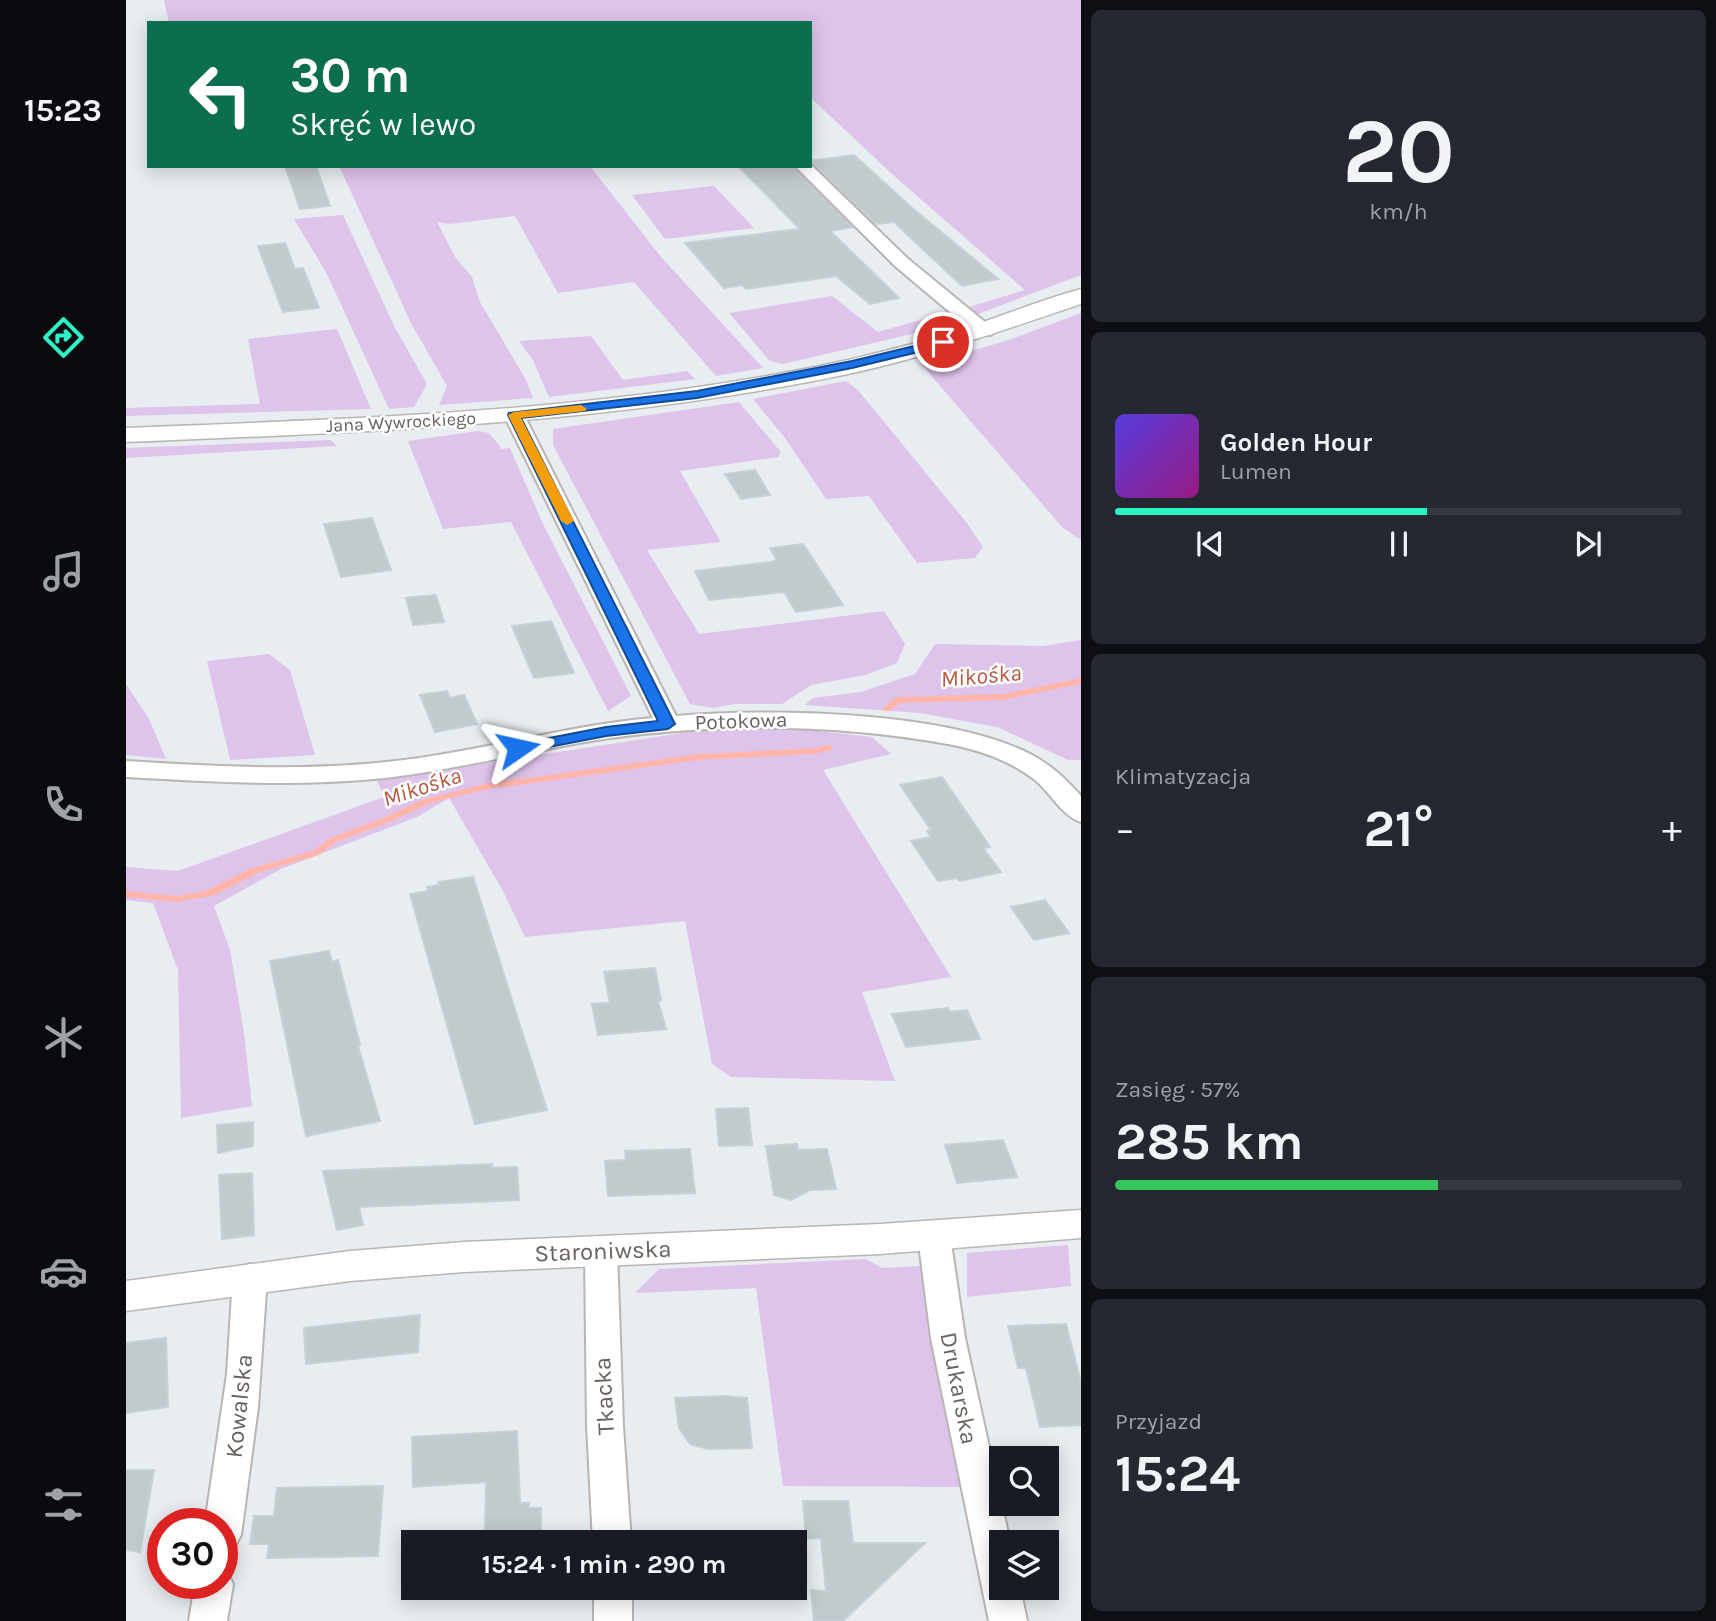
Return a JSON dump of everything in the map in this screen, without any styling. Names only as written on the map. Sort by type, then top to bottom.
[{"type":"street","points":[[805,168],[901,262],[984,331]]},
{"type":"street","name":"Jana Wywrockiego","points":[[126,435],[514,415],[605,406],[746,386],[852,365],[984,331],[1081,296]]},
{"type":"street","points":[[514,415],[668,724]]},
{"type":"street","name":"Potokowa","points":[[126,769],[266,776],[361,772],[452,761],[606,731],[731,719],[814,720],[980,742],[1018,756],[1049,775],[1081,814]]},
{"type":"street","name":"Staroniwska","points":[[126,1296],[250,1278],[464,1256],[934,1236],[1081,1224]]},
{"type":"street","name":"Drukarska","points":[[934,1236],[948,1338],[1008,1621]]},
{"type":"street","name":"Tkacka","points":[[601,1251],[604,1426],[611,1530]]},
{"type":"street","name":"Kowalska","points":[[226,1508],[249,1313],[250,1278]]},
{"type":"street","points":[[208,1621],[212,1599]]},
{"type":"street","points":[[613,1600],[613,1621]]},
{"type":"shaded area","points":[[164,0],[1081,0],[1081,275],[978,314],[969,307],[1025,290],[892,174],[812,99],[812,21],[169,21]]},
{"type":"shaded area","points":[[340,168],[592,168],[661,257],[763,368],[716,376],[634,282],[558,293],[515,216],[450,224],[437,222],[455,257],[472,277],[480,302],[526,380],[533,398],[439,405],[447,386],[412,325]]},
{"type":"shaded area","points":[[714,186],[754,228],[665,239],[632,195]]},
{"type":"shaded area","points":[[343,215],[394,326],[427,384],[414,407],[389,409],[327,274],[294,219]]},
{"type":"shaded area","points":[[832,296],[878,332],[949,312],[956,320],[920,332],[783,364],[770,361],[729,313]]},
{"type":"shaded area","points":[[1081,313],[1081,540],[1063,528],[922,365],[1006,341]]},
{"type":"shaded area","points":[[337,329],[371,409],[126,416],[126,408],[260,404],[248,339]]},
{"type":"shaded area","points":[[591,336],[623,380],[687,371],[695,379],[549,397],[533,360],[519,341]]},
{"type":"shaded area","points":[[846,381],[858,390],[966,522],[983,547],[975,558],[917,563],[869,496],[826,499],[785,438],[753,399]]},
{"type":"shaded area","points":[[739,402],[780,451],[779,457],[680,471],[721,542],[647,550],[699,634],[884,611],[905,644],[897,663],[865,675],[811,685],[782,704],[734,704],[713,708],[690,704],[553,445],[553,429]]},
{"type":"shaded area","points":[[478,431],[489,433],[502,449],[510,448],[543,524],[631,696],[608,711],[511,522],[443,529],[408,441]]},
{"type":"shaded area","points":[[331,440],[337,446],[126,458],[126,448]]},
{"type":"shaded area","points":[[1081,640],[1081,760],[1068,760],[997,727],[920,713],[805,705],[813,698],[861,692],[915,674],[935,644],[1043,646]]},
{"type":"shaded area","points":[[269,654],[290,670],[315,755],[230,760],[207,661]]},
{"type":"shaded area","points":[[126,684],[149,719],[166,759],[126,755]]},
{"type":"shaded area","points":[[781,727],[872,737],[891,754],[823,770],[951,977],[862,992],[895,1081],[731,1077],[712,1064],[685,921],[525,937],[503,891],[449,798],[417,817],[281,869],[214,906],[230,950],[244,1033],[252,1106],[181,1118],[178,970],[153,903],[126,900],[126,867],[178,871],[384,797],[377,780],[702,730]]},
{"type":"shaded area","points":[[1068,1245],[1071,1286],[967,1297],[967,1253]]},
{"type":"shaded area","points":[[866,1259],[882,1268],[923,1266],[951,1442],[962,1487],[783,1486],[756,1288],[635,1293],[659,1269]]},
{"type":"building","points":[[854,155],[911,207],[998,279],[962,286],[894,222],[876,224],[812,161]]},
{"type":"building","points":[[286,168],[317,168],[330,206],[300,209]]},
{"type":"building","points":[[740,168],[794,168],[853,227],[830,231],[899,298],[870,304],[836,276],[746,289],[742,285],[724,288],[685,243],[800,229]]},
{"type":"building","points":[[285,243],[295,269],[303,268],[319,308],[283,312],[258,246]]},
{"type":"building","points":[[755,470],[770,495],[741,499],[725,474]]},
{"type":"building","points":[[372,518],[391,570],[341,577],[324,524]]},
{"type":"building","points":[[803,544],[843,605],[796,612],[784,592],[709,600],[695,571],[771,562],[777,560],[770,548]]},
{"type":"building","points":[[436,595],[444,622],[413,625],[406,598]]},
{"type":"building","points":[[551,621],[574,673],[534,678],[512,626]]},
{"type":"building","points":[[447,691],[450,698],[464,695],[477,724],[435,732],[420,695]]},
{"type":"building","points":[[942,777],[990,847],[983,848],[1001,872],[960,881],[956,878],[938,881],[911,841],[931,837],[927,831],[931,830],[900,785]]},
{"type":"building","points":[[473,877],[547,1110],[475,1124],[410,894],[429,891],[427,887],[439,885],[438,882]]},
{"type":"building","points":[[1045,900],[1069,933],[1034,940],[1011,907]]},
{"type":"building","points":[[329,951],[332,962],[338,960],[360,1045],[358,1046],[380,1121],[306,1136],[270,961]]},
{"type":"building","points":[[655,968],[661,1000],[658,1001],[666,1029],[598,1035],[592,1004],[610,1003],[604,972]]},
{"type":"building","points":[[948,1008],[950,1012],[967,1010],[980,1039],[906,1047],[892,1014]]},
{"type":"building","points":[[748,1108],[752,1145],[719,1146],[716,1109]]},
{"type":"building","points":[[253,1122],[253,1146],[218,1153],[217,1125]]},
{"type":"building","points":[[1003,1140],[1017,1177],[957,1183],[945,1145]]},
{"type":"building","points":[[797,1144],[798,1150],[827,1149],[836,1189],[810,1190],[791,1200],[774,1195],[766,1146]]},
{"type":"building","points":[[690,1149],[695,1193],[608,1196],[605,1161],[626,1160],[625,1151]]},
{"type":"building","points":[[492,1164],[492,1168],[517,1167],[519,1200],[359,1207],[363,1225],[337,1230],[323,1171]]},
{"type":"building","points":[[252,1173],[254,1235],[222,1239],[219,1175]]},
{"type":"building","points":[[420,1315],[418,1352],[306,1364],[304,1328]]},
{"type":"building","points":[[1066,1324],[1081,1383],[1081,1425],[1040,1427],[1026,1368],[1018,1368],[1008,1326]]},
{"type":"building","points":[[166,1338],[168,1407],[126,1413],[126,1343]]},
{"type":"building","points":[[675,1398],[747,1398],[752,1448],[708,1449],[690,1444],[679,1428]]},
{"type":"building","points":[[517,1431],[520,1503],[529,1503],[529,1508],[541,1508],[541,1530],[485,1530],[486,1482],[413,1487],[412,1437]]},
{"type":"building","points":[[126,1470],[154,1470],[140,1552],[126,1550]]},
{"type":"building","points":[[383,1486],[378,1556],[267,1558],[269,1544],[250,1544],[254,1516],[274,1516],[277,1488]]},
{"type":"building","points":[[803,1501],[848,1501],[853,1543],[925,1543],[843,1621],[814,1621],[811,1590],[826,1591],[821,1538],[807,1539]]},
{"type":"waterway","name":"Mikośka","points":[[887,709],[898,700],[1003,697],[1081,681]]},
{"type":"waterway","name":"Mikośka","points":[[126,894],[177,899],[208,894],[256,870],[316,853],[333,840],[427,801],[489,786],[699,757],[816,751],[828,748]]},
{"type":"slow traffic","points":[[567,521],[514,415],[581,409]]},
{"type":"route","points":[[518,748],[606,731],[668,724],[514,415],[697,394],[852,365],[943,342]]}]
